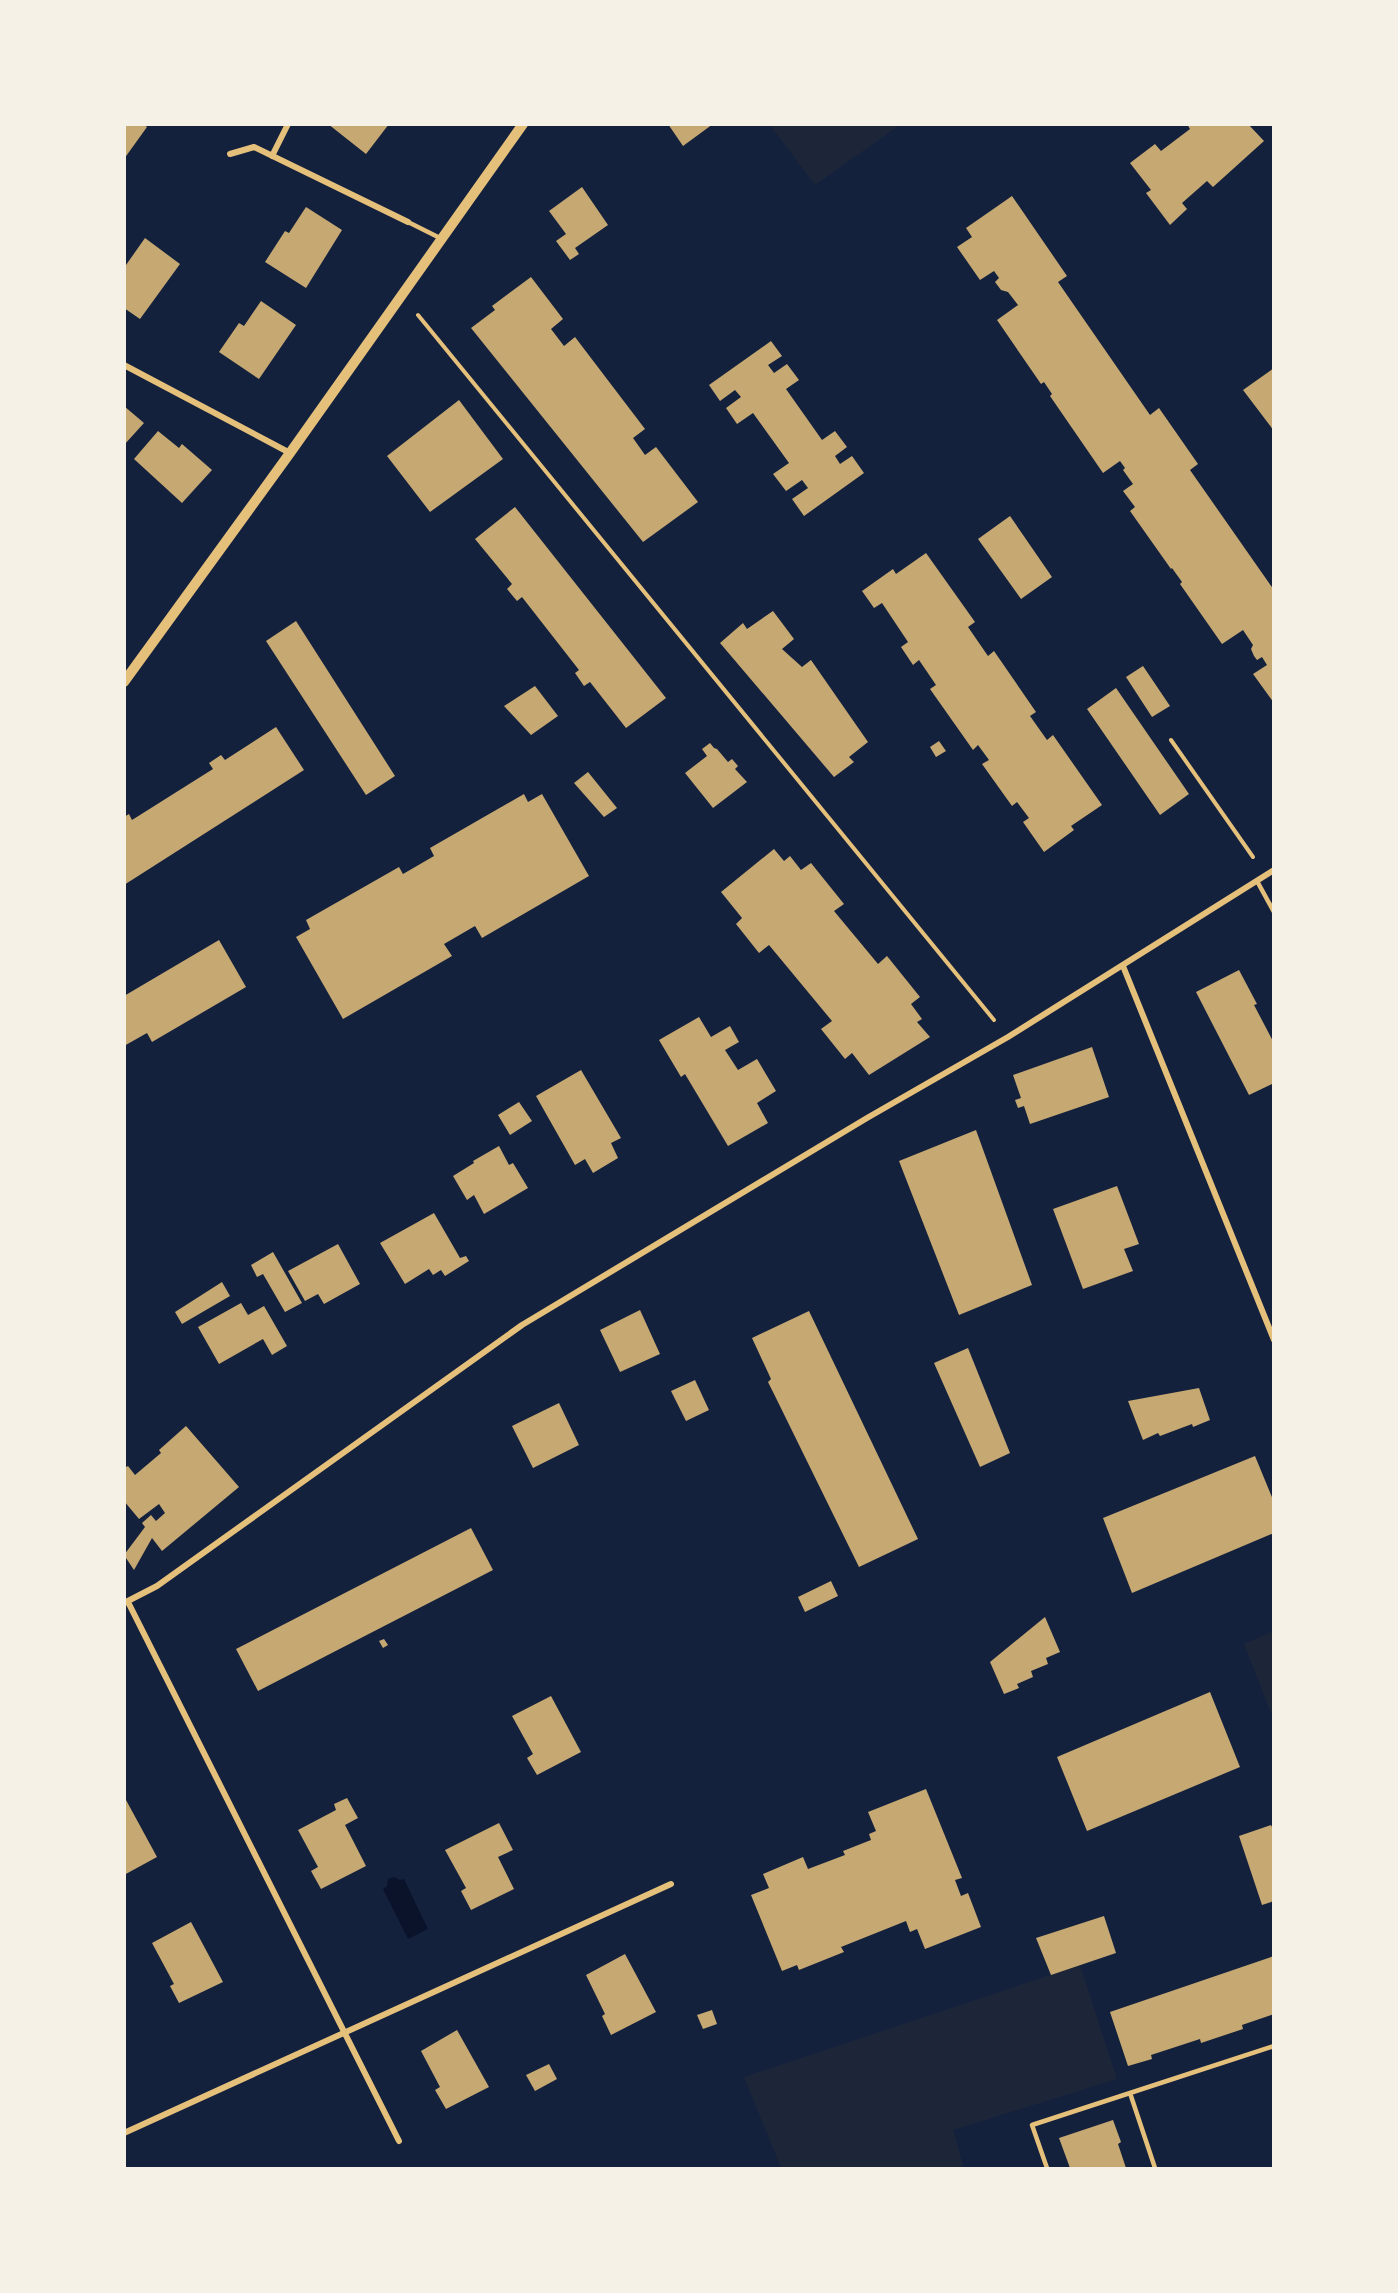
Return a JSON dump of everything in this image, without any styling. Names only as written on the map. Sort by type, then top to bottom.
[{"type":"street","points":[[272,156],[288,124]]},
{"type":"street","points":[[124,682],[290,453],[523,124]]},
{"type":"street","points":[[230,154],[254,147],[408,222]]},
{"type":"street","points":[[124,365],[290,453]]},
{"type":"street","points":[[399,2141],[126,1603],[157,1586],[522,1325],[867,1118],[1008,1037],[1274,870]]},
{"type":"street","points":[[1123,966],[1274,1340]]},
{"type":"street","points":[[124,2133],[670,1884]]},
{"type":"lane","points":[[408,222],[442,239]]},
{"type":"lane","points":[[1257,881],[1274,912]]},
{"type":"lane","points":[[1047,2169],[1032,2125],[1274,2046]]},
{"type":"lane","points":[[1130,2093],[1155,2169]]},
{"type":"path","points":[[402,295],[1008,1037]]},
{"type":"path","points":[[1171,740],[1266,875]]},
{"type":"shaded area","points":[[770,125],[900,125],[815,185]]},
{"type":"shaded area","points":[[1273,1631],[1273,1718],[1244,1644]]},
{"type":"shaded area","points":[[394,1877],[404,1879],[428,1929],[408,1939],[383,1889],[387,1886],[388,1879]]},
{"type":"shaded area","points":[[1080,1965],[1117,2079],[953,2130],[964,2168],[781,2168],[744,2077]]},
{"type":"building","points":[[124,124],[143,124],[147,127],[124,159]]},
{"type":"building","points":[[328,124],[389,124],[366,154]]},
{"type":"building","points":[[668,124],[713,124],[683,146]]},
{"type":"building","points":[[1187,124],[1248,124],[1264,141],[1213,187],[1207,181],[1182,203],[1187,209],[1170,225],[1146,193],[1151,190],[1130,163],[1155,144],[1161,151],[1190,129]]},
{"type":"building","points":[[582,187],[608,225],[575,248],[579,254],[570,260],[556,241],[566,234],[549,211]]},
{"type":"building","points":[[1012,196],[1067,276],[1058,282],[1150,415],[1159,408],[1198,464],[1190,470],[1274,590],[1274,703],[1253,674],[1267,665],[1262,657],[1257,660],[1254,656],[1251,649],[1253,645],[1243,630],[1222,644],[1180,584],[1182,582],[1130,511],[1135,507],[1123,491],[1133,484],[1123,470],[1125,468],[1120,461],[1103,473],[1050,396],[1052,394],[1044,382],[1041,384],[997,320],[1018,305],[1008,292],[1001,290],[995,282],[999,278],[994,271],[980,280],[957,247],[972,237],[966,228]]},
{"type":"building","points":[[306,207],[342,230],[306,288],[265,262],[285,231],[289,233]]},
{"type":"building","points":[[145,238],[180,264],[140,319],[124,308],[124,264],[126,265]]},
{"type":"building","points":[[531,277],[563,319],[551,329],[564,346],[575,337],[645,429],[633,438],[645,455],[656,447],[698,502],[643,542],[471,328],[495,310],[492,306]]},
{"type":"building","points":[[261,301],[296,325],[259,379],[219,352],[239,323],[244,326]]},
{"type":"building","points":[[771,341],[782,356],[768,365],[774,373],[787,364],[799,380],[786,389],[822,440],[835,431],[847,447],[835,456],[840,464],[852,456],[864,473],[804,516],[792,499],[808,488],[802,480],[786,491],[773,474],[789,463],[753,413],[737,424],[726,408],[741,397],[735,390],[720,401],[709,385]]},
{"type":"building","points":[[1274,368],[1274,431],[1243,390]]},
{"type":"building","points":[[459,400],[503,459],[430,512],[387,456]]},
{"type":"building","points":[[124,406],[144,423],[124,445]]},
{"type":"building","points":[[158,431],[179,448],[182,444],[212,470],[182,503],[134,459]]},
{"type":"building","points":[[515,507],[666,698],[626,728],[590,682],[584,686],[575,673],[579,670],[522,597],[517,601],[507,589],[512,584],[475,539]]},
{"type":"building","points":[[1010,516],[1052,577],[1021,599],[978,539]]},
{"type":"building","points":[[926,553],[975,622],[968,627],[988,656],[994,651],[1036,712],[1030,716],[1047,740],[1053,735],[1102,805],[1071,826],[1074,830],[1044,852],[1023,822],[1029,818],[1017,802],[1012,806],[982,764],[989,760],[978,745],[973,750],[930,689],[936,685],[919,660],[913,665],[901,647],[908,642],[882,603],[874,608],[862,591],[893,569],[896,574]]},
{"type":"building","points":[[773,611],[794,639],[782,649],[802,667],[811,660],[868,742],[849,757],[854,762],[834,777],[720,643],[743,623],[747,629]]},
{"type":"building","points":[[296,621],[395,776],[366,795],[266,641]]},
{"type":"building","points":[[1143,666],[1170,706],[1152,717],[1126,677]]},
{"type":"building","points":[[535,686],[558,716],[531,735],[504,706]]},
{"type":"building","points":[[1116,688],[1189,794],[1160,815],[1087,709]]},
{"type":"building","points":[[276,727],[304,770],[124,885],[124,817],[129,814],[132,820],[213,769],[209,763],[221,755],[225,760]]},
{"type":"building","points":[[939,741],[946,751],[936,757],[930,747]]},
{"type":"building","points":[[710,743],[728,762],[732,759],[738,766],[735,769],[747,782],[713,808],[685,773],[707,756],[702,749]]},
{"type":"building","points":[[588,772],[617,808],[604,817],[574,783]]},
{"type":"building","points":[[524,794],[528,802],[542,794],[589,876],[482,938],[475,926],[444,944],[452,956],[343,1019],[296,937],[310,929],[306,920],[399,867],[403,874],[434,856],[430,848]]},
{"type":"building","points":[[774,849],[784,861],[790,856],[801,870],[811,863],[844,904],[834,911],[878,964],[887,956],[920,997],[911,1004],[922,1019],[917,1022],[930,1037],[869,1075],[852,1053],[845,1059],[821,1029],[832,1021],[769,945],[759,953],[736,924],[742,918],[721,892]]},
{"type":"building","points":[[219,940],[246,987],[152,1042],[147,1033],[124,1046],[124,996]]},
{"type":"building","points":[[1239,970],[1274,1043],[1274,1083],[1249,1095],[1196,992]]},
{"type":"building","points":[[699,1017],[711,1037],[730,1026],[739,1042],[725,1050],[738,1070],[757,1059],[776,1091],[757,1103],[768,1123],[728,1146],[685,1074],[681,1077],[659,1040]]},
{"type":"building","points":[[1092,1047],[1109,1097],[1030,1124],[1024,1106],[1018,1108],[1015,1100],[1021,1098],[1013,1075]]},
{"type":"building","points":[[581,1070],[621,1138],[611,1143],[618,1158],[593,1173],[585,1159],[575,1165],[536,1096]]},
{"type":"building","points":[[519,1102],[532,1121],[510,1135],[498,1115]]},
{"type":"building","points":[[976,1130],[1032,1285],[959,1315],[899,1161]]},
{"type":"building","points":[[499,1146],[509,1165],[513,1163],[528,1188],[484,1214],[474,1195],[467,1200],[453,1176]]},
{"type":"building","points":[[1117,1186],[1139,1244],[1124,1249],[1133,1271],[1083,1289],[1053,1209]]},
{"type":"building","points":[[434,1213],[460,1258],[466,1256],[469,1261],[445,1276],[441,1270],[433,1275],[429,1269],[405,1284],[380,1243]]},
{"type":"building","points":[[338,1244],[360,1284],[324,1304],[318,1294],[305,1301],[288,1271]]},
{"type":"building","points":[[273,1252],[302,1303],[285,1312],[263,1274],[257,1277],[251,1265]]},
{"type":"building","points":[[222,1282],[230,1296],[182,1324],[175,1312]]},
{"type":"building","points":[[241,1303],[248,1315],[264,1306],[287,1346],[272,1355],[263,1339],[219,1364],[198,1327]]},
{"type":"building","points":[[640,1310],[660,1354],[620,1372],[600,1330]]},
{"type":"building","points":[[809,1311],[918,1539],[859,1567],[768,1382],[771,1379],[752,1338]]},
{"type":"building","points":[[968,1348],[1010,1453],[980,1467],[934,1363]]},
{"type":"building","points":[[695,1380],[709,1410],[686,1421],[671,1391]]},
{"type":"building","points":[[1199,1388],[1210,1420],[1160,1436],[1158,1433],[1143,1440],[1128,1401]]},
{"type":"building","points":[[559,1403],[579,1445],[533,1468],[512,1426]]},
{"type":"building","points":[[186,1426],[239,1487],[162,1551],[152,1538],[134,1570],[124,1555],[145,1527],[142,1523],[151,1515],[156,1521],[165,1513],[159,1504],[139,1519],[124,1501],[124,1468],[128,1466],[135,1475],[161,1453],[159,1450]]},
{"type":"building","points":[[1255,1456],[1274,1502],[1274,1533],[1132,1593],[1103,1518]]},
{"type":"building","points":[[471,1528],[493,1570],[258,1691],[236,1649]]},
{"type":"building","points":[[831,1581],[838,1596],[805,1612],[798,1597]]},
{"type":"building","points":[[1045,1617],[1060,1652],[1046,1658],[1048,1664],[1031,1671],[1033,1677],[1017,1684],[1019,1688],[1004,1694],[990,1662]]},
{"type":"building","points":[[384,1639],[388,1645],[383,1648],[379,1641]]},
{"type":"building","points":[[1210,1692],[1240,1767],[1087,1831],[1057,1757]]},
{"type":"building","points":[[551,1696],[581,1752],[537,1775],[527,1758],[533,1754],[512,1716]]},
{"type":"building","points":[[926,1789],[962,1878],[955,1880],[961,1896],[968,1893],[981,1927],[925,1949],[917,1929],[910,1932],[906,1921],[841,1947],[844,1952],[799,1970],[797,1965],[782,1971],[751,1895],[769,1888],[763,1874],[803,1857],[808,1869],[845,1855],[843,1851],[871,1840],[869,1834],[876,1831],[868,1812]]},
{"type":"building","points":[[347,1798],[358,1818],[345,1825],[366,1866],[321,1889],[311,1871],[318,1867],[298,1830],[336,1810],[334,1804]]},
{"type":"building","points":[[126,1800],[157,1857],[124,1875],[124,1801]]},
{"type":"building","points":[[499,1823],[513,1850],[498,1857],[514,1889],[471,1910],[461,1891],[466,1888],[445,1850]]},
{"type":"building","points":[[1271,1825],[1274,1831],[1274,1901],[1262,1905],[1239,1836]]},
{"type":"building","points":[[1104,1916],[1116,1953],[1051,1975],[1036,1938]]},
{"type":"building","points":[[191,1922],[223,1982],[179,2003],[170,1986],[174,1984],[152,1943]]},
{"type":"building","points":[[625,1954],[656,2012],[611,2035],[602,2016],[605,2014],[586,1975]]},
{"type":"building","points":[[1274,1956],[1274,2014],[1242,2025],[1243,2029],[1201,2043],[1200,2039],[1151,2055],[1152,2059],[1128,2066],[1110,2012]]},
{"type":"building","points":[[712,2010],[717,2024],[703,2029],[697,2015]]},
{"type":"building","points":[[457,2030],[489,2087],[446,2109],[435,2090],[440,2087],[421,2051]]},
{"type":"building","points":[[549,2064],[557,2079],[535,2091],[526,2075]]},
{"type":"building","points":[[1113,2120],[1121,2142],[1118,2144],[1126,2168],[1070,2168],[1059,2138]]}]
